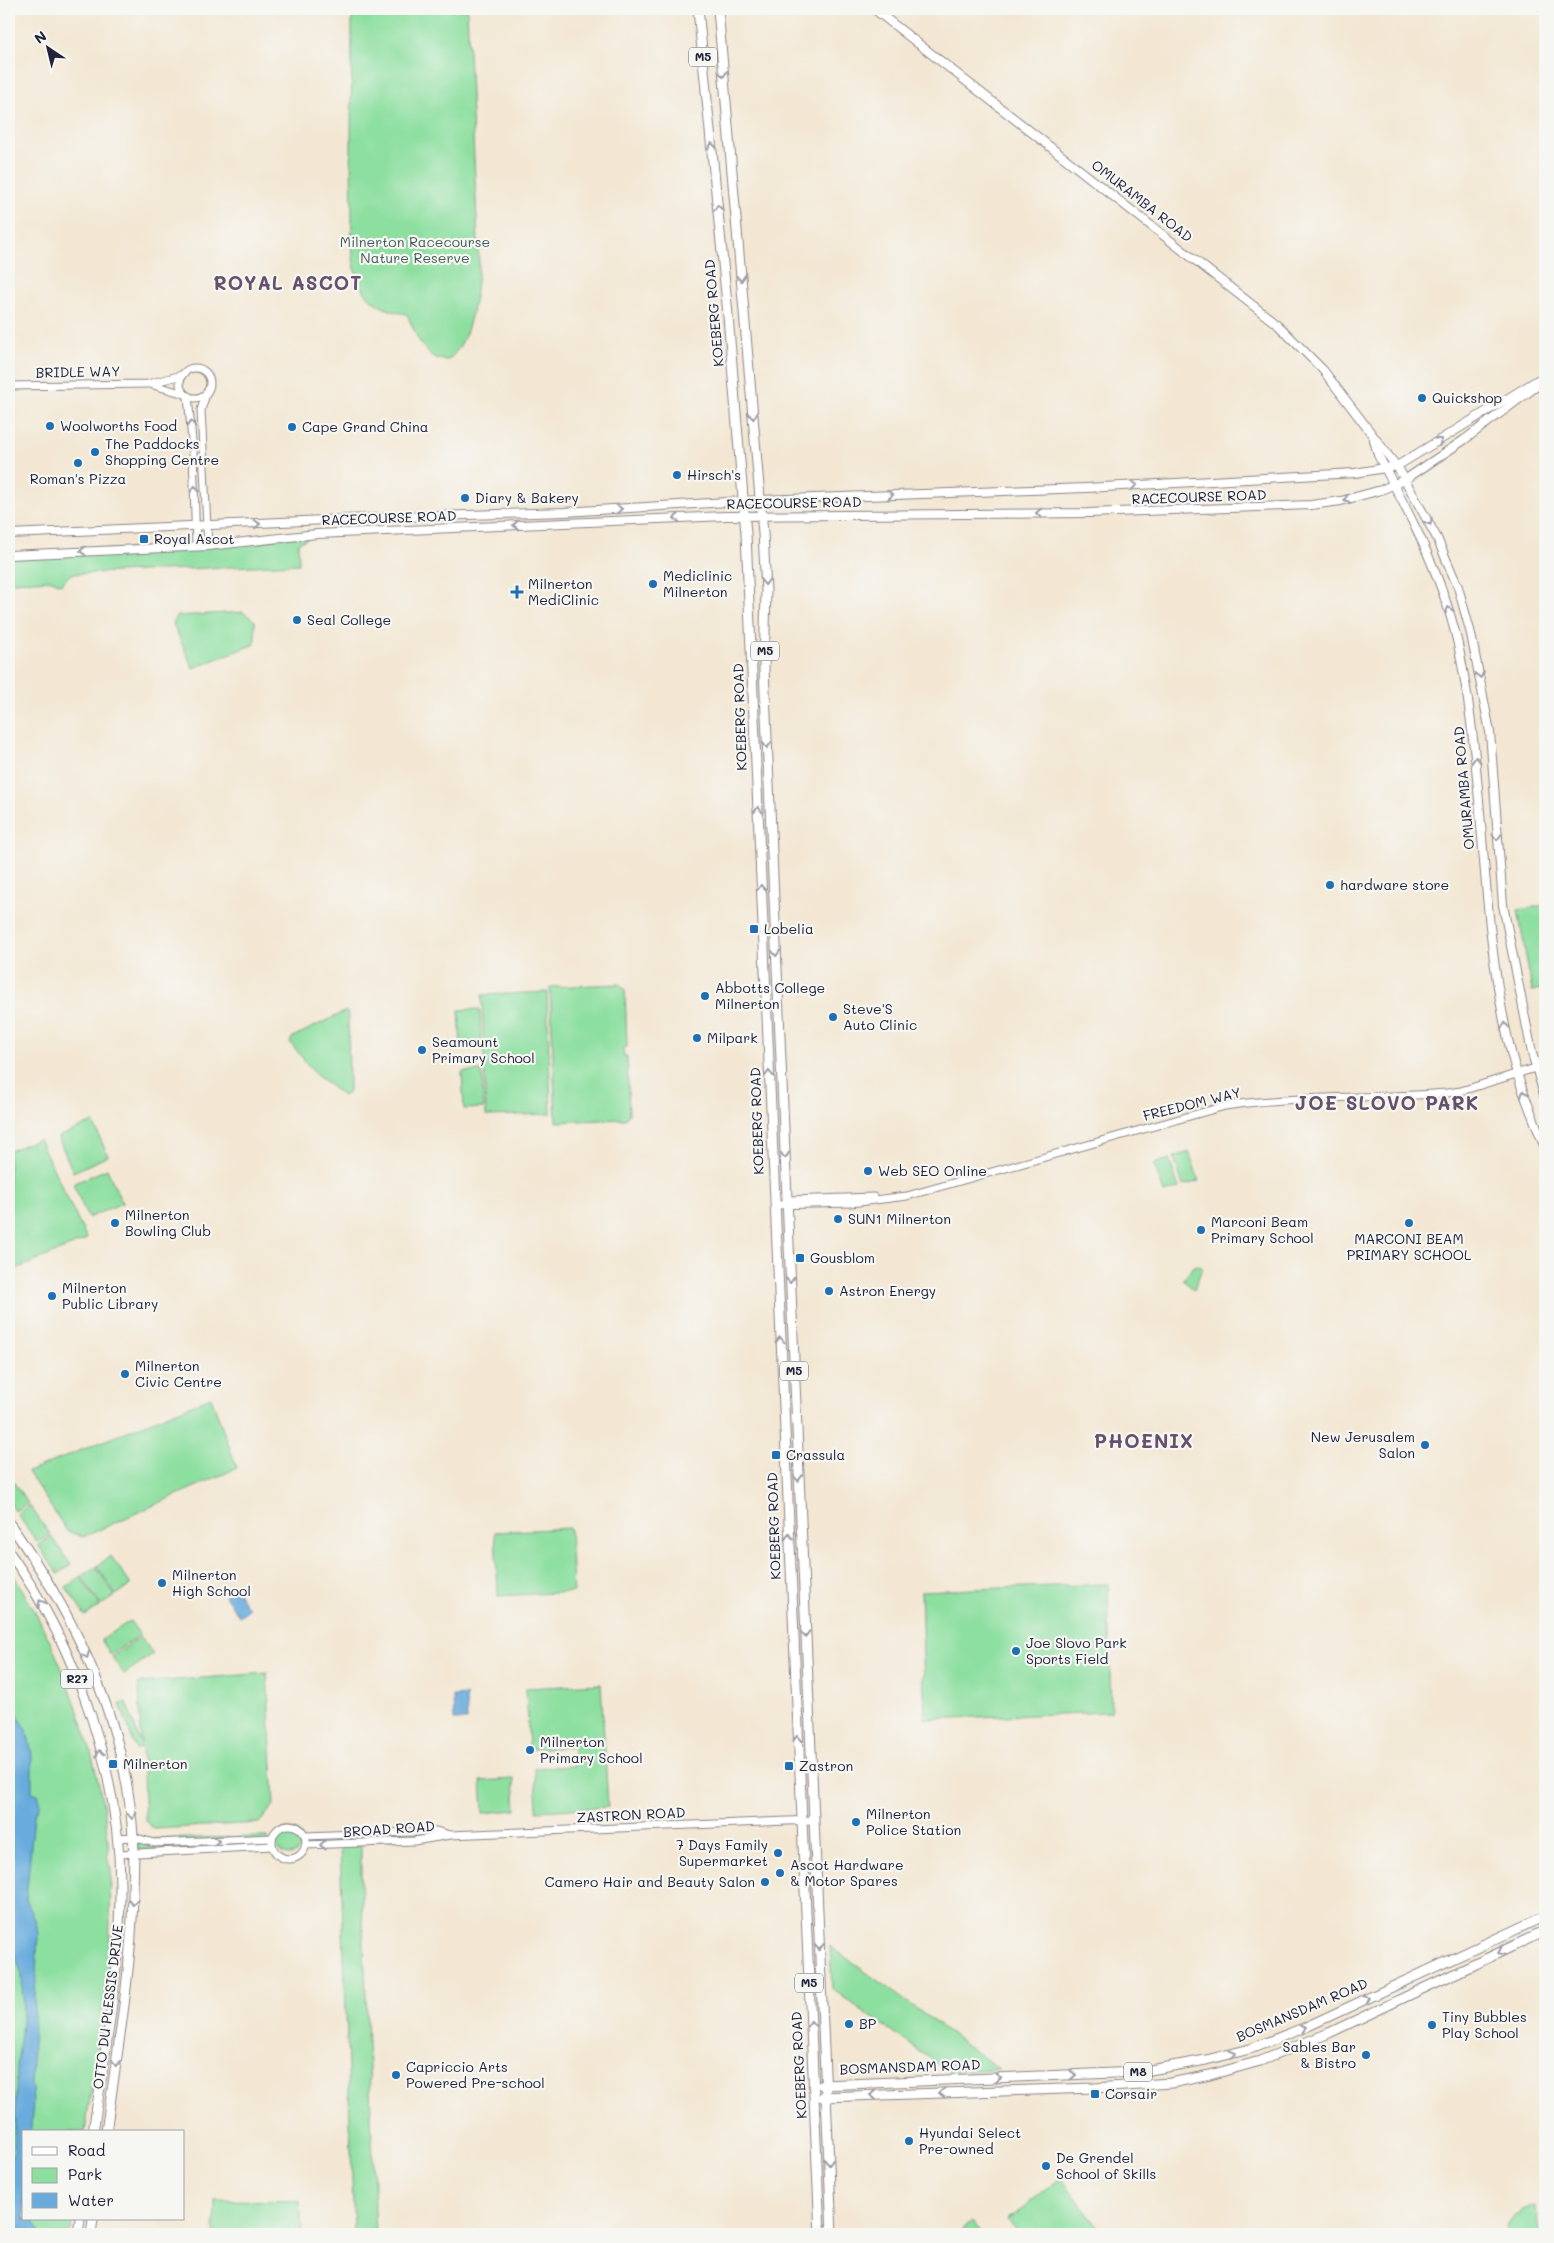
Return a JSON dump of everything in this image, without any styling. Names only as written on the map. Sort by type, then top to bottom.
[{"type":"main road","name":"KOEBERG ROAD","points":[[698,9],[727,304],[745,516],[820,2234]]},
{"type":"main road","name":"KOEBERG ROAD","points":[[718,9],[762,517],[766,591],[764,669],[832,2234]]},
{"type":"main road","name":"OMURAMBA ROAD","points":[[874,9],[1261,311],[1323,370],[1406,479],[1448,562],[1472,634],[1490,732],[1503,904],[1535,1067],[1545,1098]]},
{"type":"main road","name":"RACECOURSE ROAD","points":[[9,534],[363,518],[573,512],[760,500],[1086,488],[1204,480],[1323,476],[1397,466],[1545,375]]},
{"type":"main road","name":"RACECOURSE ROAD","points":[[9,555],[208,546],[317,534],[745,516],[1088,513],[1311,505],[1342,501],[1406,479],[1464,440],[1545,380]]},
{"type":"main road","name":"OMURAMBA ROAD","points":[[1373,436],[1378,455],[1435,571],[1446,599],[1460,654],[1474,740],[1491,937],[1508,1042],[1516,1074],[1545,1148]]},
{"type":"main road","name":"OTTO DU PLESSIS DRIVE","points":[[9,1523],[55,1593],[77,1635],[97,1680],[122,1762],[130,1802],[134,1853],[129,1970],[106,2130]]},
{"type":"main road","name":"OTTO DU PLESSIS DRIVE","points":[[9,1552],[49,1617],[74,1671],[95,1732],[110,1794],[118,1838],[120,1895],[118,1950],[93,2130]]},
{"type":"main road","name":"BOSMANSDAM ROAD","points":[[814,2085],[1139,2072],[1206,2060],[1250,2049],[1306,2027],[1545,1916]]},
{"type":"main road","name":"BOSMANSDAM ROAD","points":[[815,2097],[1112,2087],[1171,2083],[1210,2075],[1260,2061],[1321,2036],[1545,1931]]},
{"type":"main road","points":[[78,2234],[80,2220]]},
{"type":"main road","points":[[91,2234],[93,2220]]},
{"type":"street","points":[[196,546],[191,411],[186,395],[180,385],[182,376],[192,368],[204,370],[211,382],[201,410],[208,546]]},
{"type":"street","name":"BRIDLE WAY","points":[[148,384],[182,376]]},
{"type":"street","name":"BRIDLE WAY","points":[[9,386],[148,384],[167,387],[186,395]]},
{"type":"street","points":[[186,395],[198,398],[206,394]]},
{"type":"street","name":"FREEDOM WAY","points":[[774,1203],[864,1197],[879,1199],[906,1196],[1225,1106],[1340,1097],[1447,1093],[1461,1091],[1545,1065]]},
{"type":"street","name":"ZASTRON ROAD","points":[[450,1836],[813,1820]]},
{"type":"street","name":"BROAD ROAD","points":[[118,1838],[134,1836],[154,1843],[272,1838],[278,1829],[288,1825],[298,1827],[305,1836],[436,1831],[450,1836]]},
{"type":"street","points":[[272,1838],[272,1846],[278,1855],[289,1859],[300,1855],[305,1845],[305,1836]]},
{"type":"street","name":"BROAD ROAD","points":[[305,1845],[414,1842],[450,1836]]},
{"type":"street","points":[[188,1842],[188,1851]]},
{"type":"street","points":[[119,1854],[272,1846]]},
{"type":"green space","name":"Milnerton Racecourse Nature Reserve","points":[[352,9],[467,9],[479,264],[468,329],[456,352],[448,360],[433,356],[427,351],[417,337],[407,314],[382,307],[372,300],[363,289],[355,270],[352,238]]},
{"type":"green space","points":[[317,534],[298,543],[299,564],[71,574],[61,584],[52,580],[9,582],[9,555],[131,549]]},
{"type":"green space","points":[[243,612],[255,621],[255,644],[193,668],[173,624],[176,616]]},
{"type":"green space","points":[[1545,905],[1545,988],[1532,991],[1518,910]]},
{"type":"green space","points":[[619,984],[625,989],[627,1047],[623,1048],[624,1056],[627,1056],[629,1114],[625,1119],[556,1122],[550,987]]},
{"type":"green space","points":[[547,992],[551,1114],[486,1116],[482,995]]},
{"type":"green space","points":[[480,1009],[481,1046],[461,1047],[459,1010]]},
{"type":"green space","points":[[346,1011],[348,1013],[349,1092],[343,1096],[316,1075],[290,1042],[293,1037]]},
{"type":"green space","points":[[482,1071],[484,1108],[464,1109],[462,1072]]},
{"type":"green space","points":[[93,1122],[108,1156],[73,1172],[58,1137]]},
{"type":"green space","points":[[39,1139],[87,1239],[9,1272],[9,1151]]},
{"type":"green space","points":[[1189,1152],[1199,1181],[1183,1186],[1174,1157]]},
{"type":"green space","points":[[1169,1159],[1179,1188],[1164,1193],[1154,1164]]},
{"type":"green space","points":[[107,1169],[122,1203],[88,1218],[73,1184]]},
{"type":"green space","points":[[1195,1265],[1202,1268],[1194,1290],[1183,1280]]},
{"type":"green space","points":[[211,1397],[237,1468],[83,1537],[67,1531],[28,1472]]},
{"type":"green space","points":[[9,1476],[28,1503],[15,1511],[9,1501]]},
{"type":"green space","points":[[29,1505],[50,1534],[37,1542],[17,1514]]},
{"type":"green space","points":[[570,1528],[573,1592],[498,1596],[495,1532]]},
{"type":"green space","points":[[51,1536],[71,1565],[58,1574],[38,1545]]},
{"type":"green space","points":[[111,1556],[131,1585],[116,1595],[97,1566]]},
{"type":"green space","points":[[96,1567],[115,1596],[101,1605],[81,1576]]},
{"type":"green space","points":[[9,1568],[48,1638],[79,1712],[101,1792],[107,1831],[108,1861],[111,1869],[109,1962],[85,2130],[22,2130],[22,2220],[73,2220],[70,2234],[9,2234]]},
{"type":"green space","points":[[80,1577],[100,1606],[85,1616],[66,1587]]},
{"type":"green space","name":"Joe Slovo Park Sports Field","points":[[1108,1584],[1111,1712],[925,1719],[921,1591]]},
{"type":"green space","points":[[130,1621],[140,1635],[111,1655],[101,1640]]},
{"type":"green space","points":[[141,1637],[153,1654],[124,1674],[112,1657]]},
{"type":"green space","points":[[267,1673],[274,1805],[259,1823],[154,1829],[145,1821],[142,1748],[136,1750],[120,1704],[126,1702],[141,1744],[139,1683]]},
{"type":"green space","points":[[601,1684],[608,1807],[537,1811],[535,1768],[574,1766],[573,1747],[529,1749],[526,1688]]},
{"type":"green space","points":[[514,1779],[516,1810],[483,1813],[481,1781]]},
{"type":"green space","points":[[289,1829],[298,1833],[302,1842],[298,1851],[289,1855],[280,1851],[276,1842],[280,1833]]},
{"type":"green space","points":[[442,1834],[435,1837],[314,1842],[314,1839]]},
{"type":"green space","points":[[268,1837],[268,1844],[138,1850],[137,1839]]},
{"type":"green space","points":[[361,1844],[376,2234],[354,2234],[340,1845]]},
{"type":"green space","points":[[830,1946],[999,2069],[949,2072],[832,1989]]},
{"type":"green space","points":[[1061,2178],[1104,2234],[1019,2234],[1007,2220]]},
{"type":"green space","points":[[215,2200],[300,2201],[302,2234],[214,2234]]},
{"type":"green space","points":[[1536,2206],[1539,2234],[1505,2234],[1511,2219],[1520,2212]]},
{"type":"green space","points":[[972,2222],[982,2234],[956,2234]]},
{"type":"water","points":[[235,1588],[249,1609],[239,1616],[224,1595]]},
{"type":"water","points":[[466,1695],[467,1720],[454,1720],[453,1696]]},
{"type":"water","points":[[9,1699],[27,1731],[32,1754],[32,1792],[38,1794],[39,1801],[34,1816],[26,1899],[36,1922],[38,1934],[31,2084],[33,2103],[31,2130],[22,2130],[22,2220],[34,2220],[41,2234],[9,2234],[9,2163],[14,2151],[17,2067],[23,2013],[22,1975],[9,1938]]},
{"type":"place","name":"Quickshop","points":[[1422,398]]},
{"type":"place","name":"Woolworths Food","points":[[50,426]]},
{"type":"place","name":"Cape Grand China","points":[[292,427]]},
{"type":"place","name":"The Paddocks Shopping Centre","points":[[95,452]]},
{"type":"place","name":"Roman's Pizza","points":[[78,463]]},
{"type":"place","name":"Hirsch's","points":[[677,475]]},
{"type":"place","name":"Diary & Bakery","points":[[465,498]]},
{"type":"place","name":"Royal Ascot","points":[[144,539]]},
{"type":"place","name":"Mediclinic Milnerton","points":[[653,584]]},
{"type":"place","name":"Milnerton MediClinic","points":[[517,592]]},
{"type":"place","name":"Seal College","points":[[297,620]]},
{"type":"place","name":"hardware store","points":[[1330,885]]},
{"type":"place","name":"Lobelia","points":[[754,929]]},
{"type":"place","name":"Abbotts College Milnerton","points":[[705,996]]},
{"type":"place","name":"Steve'S Auto Clinic","points":[[833,1017]]},
{"type":"place","name":"Milpark","points":[[697,1038]]},
{"type":"place","name":"Seamount Primary School","points":[[422,1050]]},
{"type":"place","name":"Web SEO Online","points":[[868,1171]]},
{"type":"place","name":"SUN1 Milnerton","points":[[838,1219]]},
{"type":"place","name":"Milnerton Bowling Club","points":[[115,1223]]},
{"type":"place","name":"MARCONI BEAM PRIMARY SCHOOL","points":[[1409,1223]]},
{"type":"place","name":"Marconi Beam Primary School","points":[[1201,1230]]},
{"type":"place","name":"Gousblom","points":[[800,1258]]},
{"type":"place","name":"Astron Energy","points":[[829,1291]]},
{"type":"place","name":"Milnerton Public Library","points":[[52,1296]]},
{"type":"place","name":"Milnerton Civic Centre","points":[[125,1374]]},
{"type":"place","name":"New Jerusalem Salon","points":[[1425,1445]]},
{"type":"place","name":"Crassula","points":[[776,1455]]},
{"type":"place","name":"Milnerton High School","points":[[162,1583]]},
{"type":"place","name":"Joe Slovo Park Sports Field","points":[[1016,1651]]},
{"type":"place","name":"Milnerton Primary School","points":[[530,1750]]},
{"type":"place","name":"Milnerton","points":[[113,1764]]},
{"type":"place","name":"Zastron","points":[[789,1766]]},
{"type":"place","name":"Milnerton Police Station","points":[[856,1822]]},
{"type":"place","name":"7 Days Family Supermarket","points":[[778,1853]]},
{"type":"place","name":"Ascot Hardware & Motor Spares","points":[[780,1873]]},
{"type":"place","name":"Camero Hair and Beauty Salon","points":[[765,1882]]},
{"type":"place","name":"BP","points":[[849,2024]]},
{"type":"place","name":"Tiny Bubbles Play School","points":[[1432,2025]]},
{"type":"place","name":"Sables Bar & Bistro","points":[[1366,2055]]},
{"type":"place","name":"Capriccio Arts Powered Pre-school","points":[[396,2075]]},
{"type":"place","name":"Corsair","points":[[1095,2094]]},
{"type":"place","name":"Hyundai Select Pre-owned","points":[[909,2141]]},
{"type":"place","name":"De Grendel School of Skills","points":[[1046,2166]]},
{"type":"district","name":"ROYAL ASCOT","points":[[288,283]]},
{"type":"district","name":"JOE SLOVO PARK","points":[[1387,1103]]},
{"type":"district","name":"PHOENIX","points":[[1144,1441]]}]
